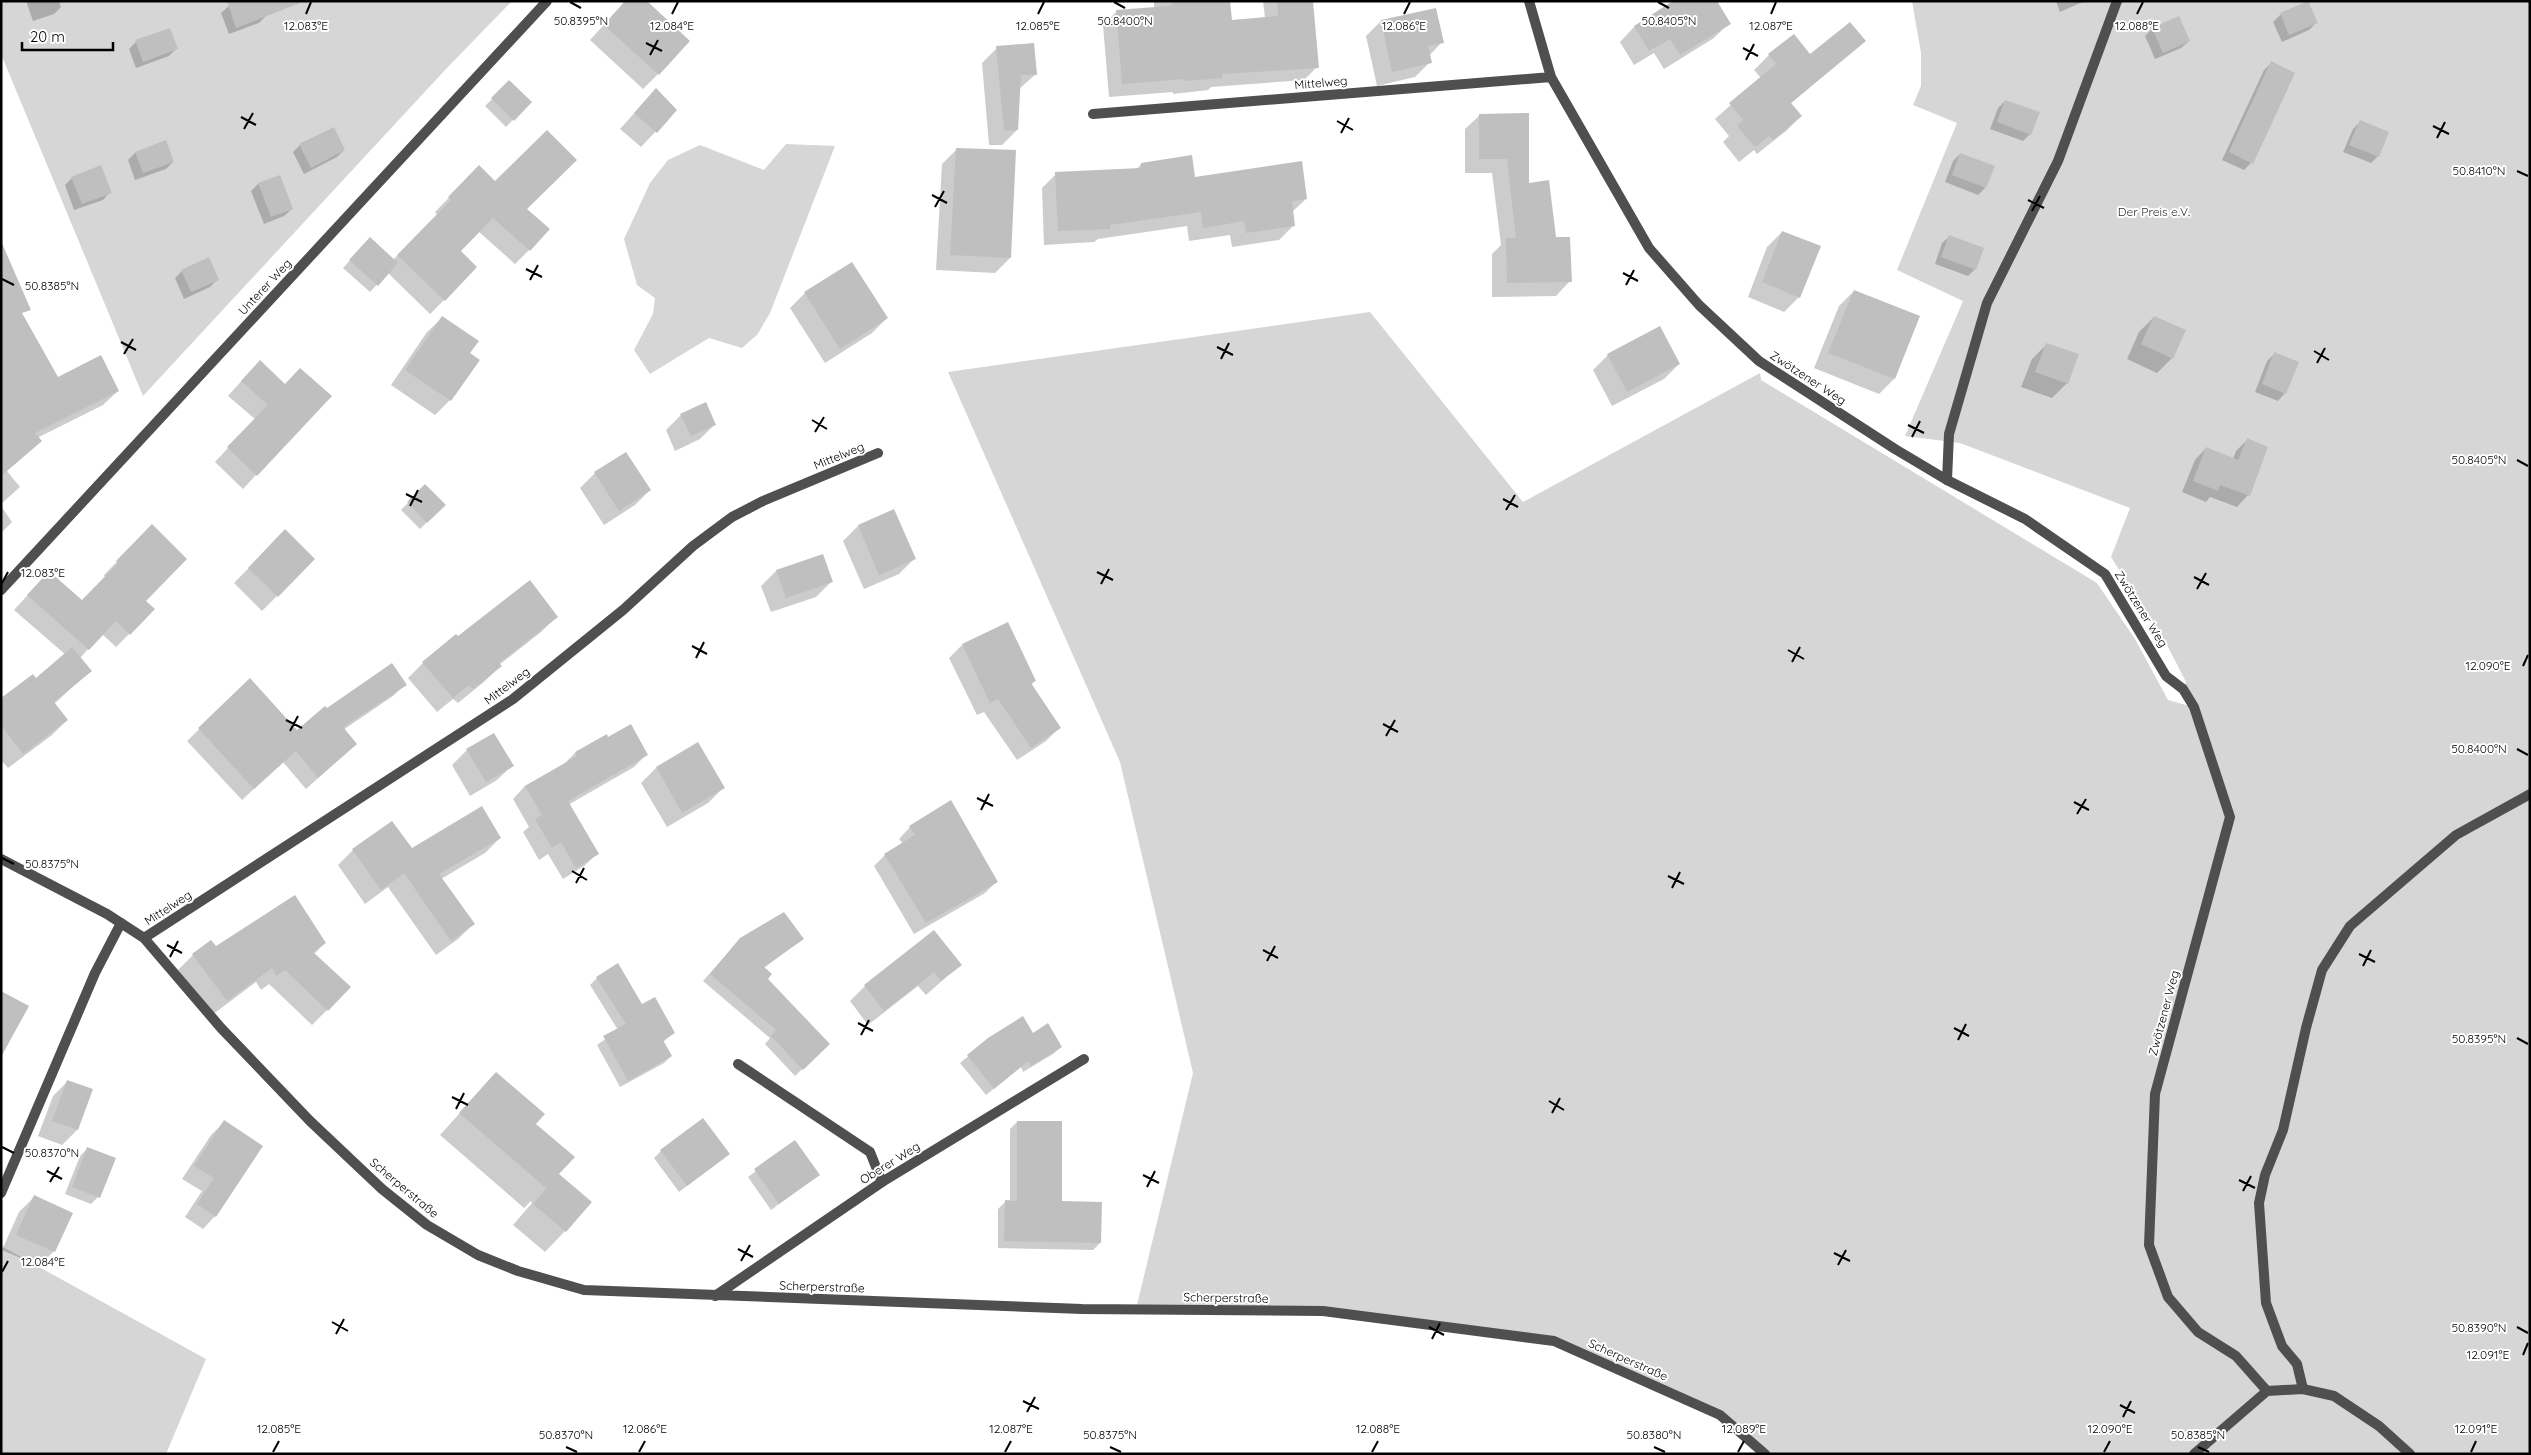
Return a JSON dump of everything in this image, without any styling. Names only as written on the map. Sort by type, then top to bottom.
[{"type":"street","name":"Unterer Weg","points":[[1,590],[546,1]]},
{"type":"street","name":"Zwötzener Weg","points":[[1530,1],[1550,78],[1649,248],[1699,305],[1759,361],[1895,449],[1947,480],[2026,519],[2105,574],[2166,676],[2183,689],[2194,707],[2230,817],[2155,1094],[2149,1245],[2168,1297],[2198,1332],[2236,1356],[2253,1373],[2266,1391]]},
{"type":"street","points":[[1947,480],[1949,434],[1987,303],[2058,161],[2117,1]]},
{"type":"street","name":"Mittelweg","points":[[1093,114],[1550,78]]},
{"type":"street","name":"Mittelweg","points":[[144,938],[513,699],[623,610],[693,546],[732,517],[763,500],[878,453]]},
{"type":"street","points":[[2303,1389],[2296,1364],[2282,1346],[2266,1303],[2259,1202],[2266,1176],[2283,1130],[2306,1028],[2322,970],[2350,926],[2456,835],[2530,794]]},
{"type":"street","name":"Scherperstraße","points":[[1,859],[121,923],[144,938],[221,1028],[310,1121],[382,1189],[427,1225],[478,1255],[518,1271],[584,1290],[1082,1309],[1323,1311],[1554,1341],[1720,1416],[1765,1454]]},
{"type":"street","points":[[1,1193],[95,973],[121,923]]},
{"type":"street","name":"Oberer Weg","points":[[715,1296],[882,1182],[1084,1059]]},
{"type":"street","points":[[738,1064],[870,1152],[882,1182]]},
{"type":"street","points":[[2194,1454],[2266,1391],[2303,1389],[2334,1396],[2379,1426],[2410,1454]]},
{"type":"green space","points":[[1,1],[512,1],[445,70],[143,396],[1,54]]},
{"type":"green space","name":"Der Preis e.V.","points":[[1912,1],[2530,1],[2530,1454],[1765,1454],[1720,1415],[1554,1341],[1323,1311],[1136,1309],[1193,1073],[1120,762],[948,372],[1370,312],[1523,502],[1760,373],[1761,380],[2097,583],[2135,639],[2168,700],[2193,707],[2183,689],[2186,682],[2165,641],[2111,557],[2130,508],[1960,443],[1905,436],[1963,301],[1897,270],[1957,123],[1913,105],[1921,86],[1921,53]]},
{"type":"green space","points":[[786,144],[835,146],[770,313],[757,335],[742,348],[709,338],[650,374],[634,350],[653,314],[655,298],[637,285],[624,239],[650,183],[668,160],[700,145],[764,170]]},
{"type":"green space","points":[[1,1246],[206,1359],[166,1454],[1,1454]]},
{"type":"building","points":[[227,1],[300,1],[300,3],[236,28]]},
{"type":"building","points":[[625,1],[647,1],[690,41],[659,75],[604,25]]},
{"type":"building","points":[[1173,1],[1230,1],[1232,20],[1278,16],[1277,1],[1313,1],[1319,68],[1222,74],[1222,78],[1186,81],[1185,79],[1122,84],[1116,10],[1169,6],[1173,4]]},
{"type":"building","points":[[1673,1],[1717,1],[1731,24],[1680,55],[1670,39],[1649,51],[1634,26]]},
{"type":"building","points":[[2308,1],[2318,23],[2289,35],[2280,13]]},
{"type":"building","points":[[1436,8],[1444,43],[1428,46],[1432,63],[1392,72],[1381,20]]},
{"type":"building","points":[[2179,16],[2190,41],[2163,53],[2152,28]]},
{"type":"building","points":[[1850,22],[1866,41],[1791,103],[1802,116],[1773,140],[1769,136],[1755,147],[1737,126],[1743,120],[1729,103],[1776,64],[1768,54],[1794,34],[1810,54]]},
{"type":"building","points":[[170,28],[178,49],[143,62],[135,40]]},
{"type":"building","points":[[1034,43],[1037,75],[1021,75],[1018,130],[1004,131],[996,46]]},
{"type":"building","points":[[2271,61],[2295,73],[2253,164],[2229,152]]},
{"type":"building","points":[[509,80],[532,102],[514,121],[491,98]]},
{"type":"building","points":[[656,88],[677,110],[657,133],[634,113]]},
{"type":"building","points":[[2005,100],[2040,112],[2031,135],[1997,122]]},
{"type":"building","points":[[1529,113],[1529,183],[1549,180],[1556,237],[1570,237],[1572,282],[1507,283],[1506,238],[1516,238],[1507,159],[1479,159],[1479,114]]},
{"type":"building","points":[[2360,120],[2389,132],[2379,157],[2349,145]]},
{"type":"building","points":[[334,127],[345,150],[311,168],[299,144]]},
{"type":"building","points":[[547,130],[577,160],[527,209],[550,229],[530,251],[493,218],[461,251],[477,267],[445,301],[397,255],[451,200],[448,197],[479,165],[495,181]]},
{"type":"building","points":[[166,140],[174,162],[143,173],[135,152]]},
{"type":"building","points":[[956,148],[1016,150],[1011,258],[950,255]]},
{"type":"building","points":[[1960,153],[1995,166],[1986,188],[1952,175]]},
{"type":"building","points":[[1192,155],[1195,177],[1302,161],[1307,199],[1292,201],[1295,226],[1246,233],[1244,221],[1203,228],[1201,212],[1110,225],[1110,229],[1058,231],[1055,172],[1141,168],[1141,163]]},
{"type":"building","points":[[101,165],[112,193],[82,204],[71,177]]},
{"type":"building","points":[[280,175],[293,209],[271,217],[258,183]]},
{"type":"building","points":[[1782,231],[1821,246],[1800,298],[1762,282]]},
{"type":"building","points":[[1949,235],[1984,248],[1976,270],[1941,257]]},
{"type":"building","points":[[370,237],[398,263],[378,286],[349,260]]},
{"type":"building","points":[[1,241],[31,310],[22,313],[58,377],[101,355],[119,391],[35,433],[42,441],[1,476]]},
{"type":"building","points":[[209,257],[219,280],[191,292],[181,270]]},
{"type":"building","points":[[852,262],[888,318],[840,349],[804,292]]},
{"type":"building","points":[[1854,290],[1920,316],[1895,379],[1828,353]]},
{"type":"building","points":[[442,316],[479,341],[470,353],[480,360],[451,401],[405,370]]},
{"type":"building","points":[[2154,316],[2186,330],[2173,359],[2141,344]]},
{"type":"building","points":[[1660,326],[1680,364],[1627,392],[1607,354]]},
{"type":"building","points":[[2046,343],[2079,354],[2068,384],[2035,372]]},
{"type":"building","points":[[2274,352],[2299,362],[2286,394],[2262,384]]},
{"type":"building","points":[[260,360],[285,384],[300,368],[332,396],[257,476],[227,447],[268,405],[241,381]]},
{"type":"building","points":[[706,402],[716,425],[691,436],[680,414]]},
{"type":"building","points":[[2247,438],[2268,447],[2250,496],[2220,485],[2218,491],[2193,481],[2206,447],[2238,460]]},
{"type":"building","points":[[626,452],[651,490],[619,511],[594,472]]},
{"type":"building","points":[[425,484],[446,505],[427,523],[407,502]]},
{"type":"building","points":[[894,509],[916,559],[879,575],[858,525]]},
{"type":"building","points":[[152,524],[187,559],[146,601],[155,609],[130,635],[116,621],[89,650],[27,595],[49,571],[82,600]]},
{"type":"building","points":[[285,529],[315,559],[278,597],[248,568]]},
{"type":"building","points":[[823,554],[833,582],[786,598],[776,570]]},
{"type":"building","points":[[530,580],[558,617],[499,663],[502,666],[473,689],[469,685],[453,698],[422,662],[456,634],[458,636]]},
{"type":"building","points":[[1008,622],[1036,681],[1031,683],[1061,728],[1031,748],[998,699],[990,703],[962,644]]},
{"type":"building","points":[[72,647],[92,671],[54,702],[68,720],[23,754],[1,725],[1,698],[33,674],[36,678]]},
{"type":"building","points":[[392,663],[407,685],[343,727],[357,744],[318,778],[296,751],[254,789],[198,728],[250,678],[297,730],[325,706],[327,708]]},
{"type":"building","points":[[631,724],[648,755],[568,801],[599,854],[576,868],[561,842],[552,848],[535,819],[542,815],[525,786],[577,756],[575,752],[607,734],[608,737]]},
{"type":"building","points":[[494,733],[514,766],[486,782],[466,749]]},
{"type":"building","points":[[698,742],[725,788],[682,813],[656,767]]},
{"type":"building","points":[[951,800],[998,882],[926,923],[884,854],[915,835],[909,826]]},
{"type":"building","points":[[482,806],[501,838],[439,874],[475,924],[451,941],[404,873],[381,890],[352,849],[392,821],[412,848]]},
{"type":"building","points":[[295,895],[326,943],[313,952],[351,987],[328,1011],[285,970],[276,976],[272,968],[227,1001],[192,954],[211,940],[216,946]]},
{"type":"building","points":[[784,912],[804,939],[764,967],[772,974],[768,979],[830,1044],[803,1070],[771,1036],[776,1030],[710,974],[740,938]]},
{"type":"building","points":[[934,930],[962,965],[941,981],[934,972],[884,1011],[864,985]]},
{"type":"building","points":[[618,963],[642,1004],[655,997],[675,1033],[663,1040],[672,1056],[628,1081],[603,1036],[626,1024],[596,977]]},
{"type":"building","points":[[1,991],[29,1006],[1,1057]]},
{"type":"building","points":[[1023,1016],[1033,1033],[1048,1023],[1062,1047],[1031,1066],[1028,1061],[994,1089],[967,1055],[988,1038]]},
{"type":"building","points":[[496,1072],[545,1114],[536,1124],[575,1157],[559,1174],[592,1202],[566,1232],[533,1204],[552,1182],[546,1188],[459,1113]]},
{"type":"building","points":[[67,1080],[93,1089],[78,1130],[52,1121]]},
{"type":"building","points":[[703,1118],[730,1154],[687,1186],[660,1150]]},
{"type":"building","points":[[224,1120],[263,1146],[216,1217],[197,1204],[214,1178],[194,1166]]},
{"type":"building","points":[[1017,1121],[1062,1121],[1062,1201],[1102,1202],[1101,1243],[1004,1241],[1005,1200],[1017,1201]]},
{"type":"building","points":[[795,1140],[820,1175],[779,1204],[754,1169]]},
{"type":"building","points":[[87,1147],[116,1158],[100,1198],[72,1187]]},
{"type":"building","points":[[34,1195],[73,1213],[55,1252],[16,1235]]}]
